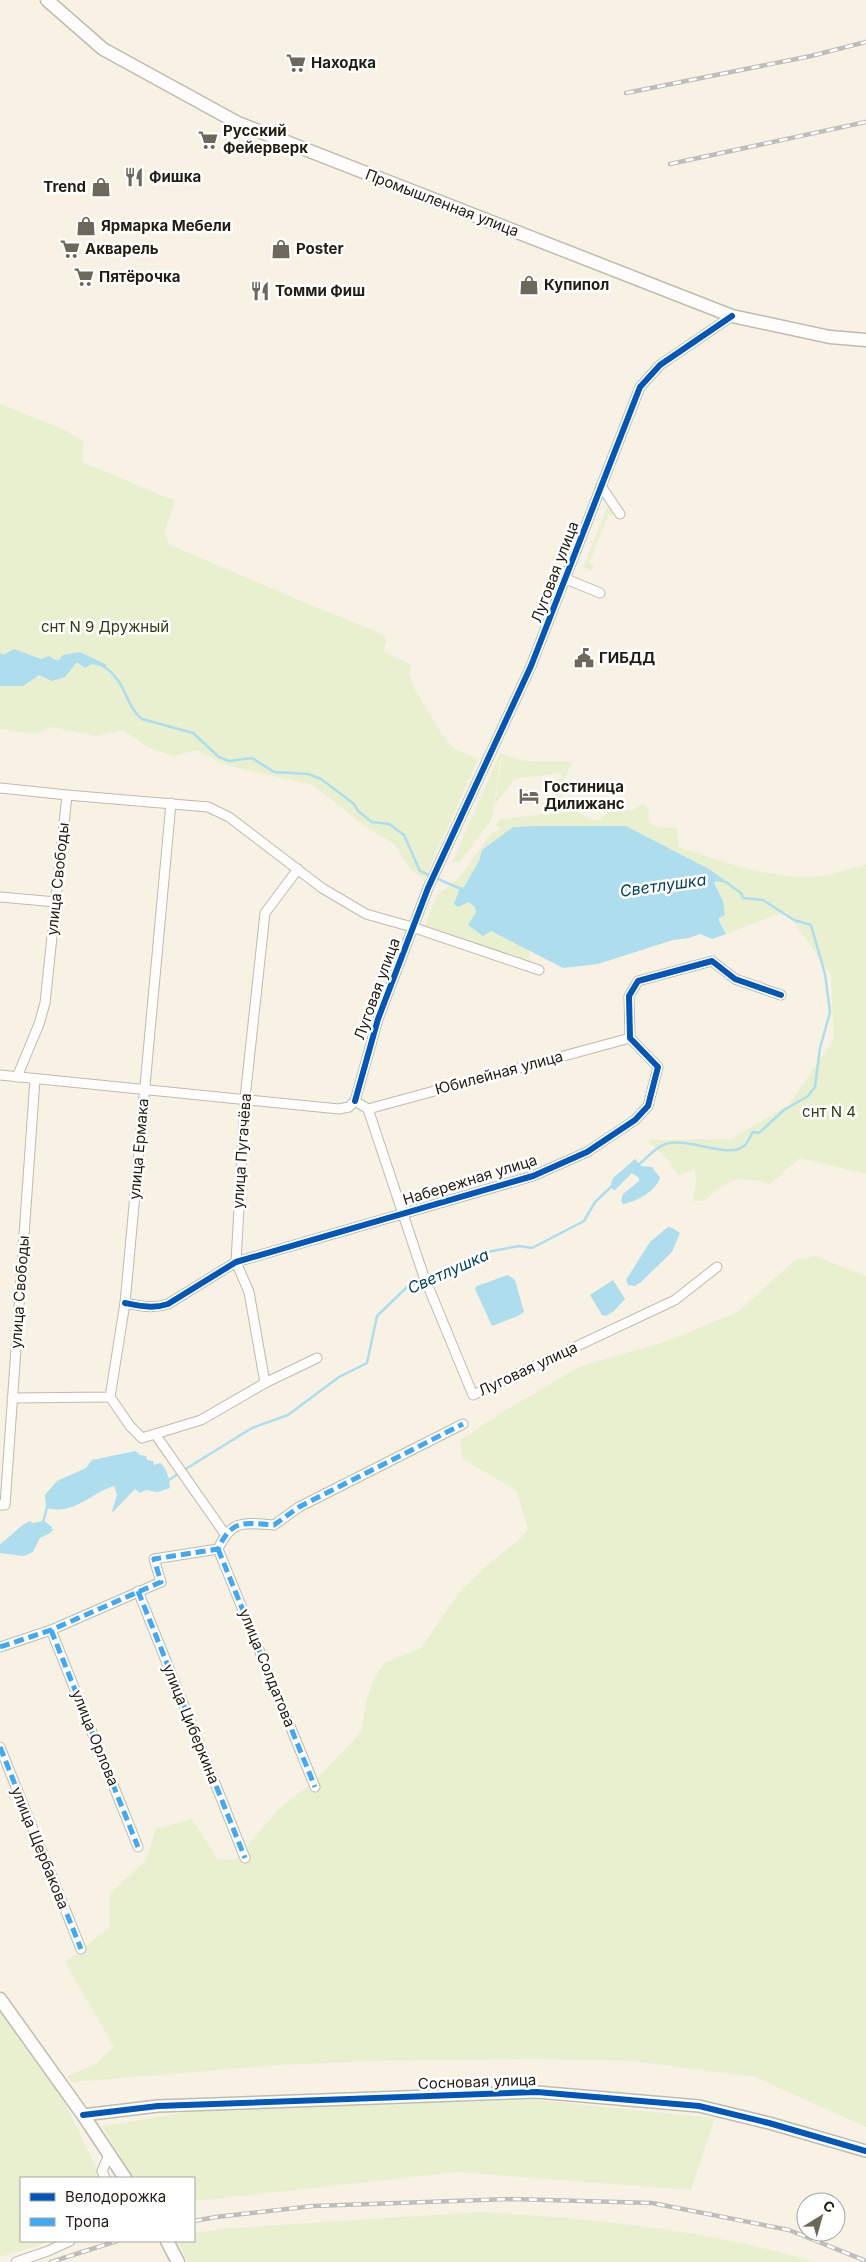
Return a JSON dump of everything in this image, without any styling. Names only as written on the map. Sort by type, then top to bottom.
[{"type":"main road","name":"Промышленная улица","points":[[47,0],[104,49],[238,123],[732,316],[830,337],[866,340]]},
{"type":"main road","points":[[0,1999],[125,2177]]},
{"type":"main road","points":[[168,2242],[178,2262]]},
{"type":"street","name":"Луговая улица","points":[[355,1101],[378,1019],[412,927],[428,888],[531,666],[640,388],[660,365],[732,316]]},
{"type":"street","points":[[601,486],[620,514]]},
{"type":"street","points":[[566,579],[600,593]]},
{"type":"street","points":[[0,788],[67,796],[208,807],[229,817],[322,888],[366,914],[412,927],[538,970]]},
{"type":"street","name":"улица Свободы","points":[[17,1077],[39,1024],[45,1003],[67,796]]},
{"type":"street","name":"улица Ермака","points":[[110,1397],[125,1303],[171,803]]},
{"type":"street","name":"улица Пугачёва","points":[[265,1384],[248,1292],[236,1262],[245,1098],[265,913],[298,868]]},
{"type":"street","points":[[0,897],[56,902]]},
{"type":"street","points":[[630,1038],[629,996],[638,981],[712,961],[735,979],[781,995]]},
{"type":"street","name":"Юбилейная улица","points":[[368,1109],[630,1038]]},
{"type":"street","name":"Набережная улица","points":[[125,1303],[143,1307],[159,1307],[168,1304],[236,1262],[533,1176],[587,1152],[635,1120],[648,1106],[658,1067],[630,1038]]},
{"type":"street","points":[[0,1075],[245,1098],[339,1109],[348,1107],[355,1101],[368,1109]]},
{"type":"street","name":"улица Свободы","points":[[2,1505],[12,1398],[35,1079]]},
{"type":"street","name":"Луговая улица","points":[[368,1109],[423,1274],[473,1395],[675,1300],[718,1266]]},
{"type":"street","points":[[12,1398],[110,1397],[130,1426],[142,1438],[201,1420],[265,1384],[317,1358]]},
{"type":"street","points":[[0,1647],[51,1630],[162,1582],[154,1559],[218,1549],[225,1534],[242,1523],[274,1526],[299,1507],[462,1424]]},
{"type":"street","points":[[155,1434],[225,1534]]},
{"type":"street","name":"улица Солдатова","points":[[218,1549],[315,1787]]},
{"type":"street","name":"улица Циберкина","points":[[138,1591],[244,1858]]},
{"type":"street","name":"улица Орлова","points":[[51,1630],[138,1847]]},
{"type":"street","name":"улица Щербакова","points":[[0,1747],[81,1949]]},
{"type":"street","name":"Сосновая улица","points":[[83,2115],[168,2106],[537,2092],[699,2106],[769,2123],[866,2151]]},
{"type":"street","points":[[105,2177],[102,2171],[109,2155]]},
{"type":"street","points":[[16,2262],[67,2242]]},
{"type":"green space","name":"снт N 9 Дружный","points":[[0,404],[65,430],[84,442],[82,462],[175,501],[164,533],[170,545],[373,630],[387,638],[383,652],[411,664],[409,673],[414,688],[440,731],[453,748],[478,759],[424,880],[412,871],[394,844],[363,825],[313,785],[226,765],[196,750],[174,756],[149,748],[123,730],[96,736],[50,727],[36,734],[0,729]]},
{"type":"green space","points":[[607,508],[616,511],[614,515],[609,514],[589,563],[594,565],[592,571],[583,567]]},
{"type":"green space","name":"снт N 4","points":[[500,753],[523,761],[572,762],[561,787],[564,810],[570,804],[584,815],[600,820],[608,812],[633,810],[643,804],[649,808],[648,818],[652,826],[677,828],[679,847],[731,864],[766,873],[803,877],[827,875],[866,865],[866,1174],[800,1158],[770,1184],[741,1179],[734,1180],[721,1187],[704,1201],[693,1201],[696,1184],[695,1168],[679,1176],[667,1159],[647,1140],[731,1139],[789,1105],[834,1039],[831,975],[786,911],[726,934],[719,921],[723,901],[714,883],[716,881],[727,882],[709,869],[626,826],[535,826],[513,827],[482,850],[479,861],[464,887],[459,888],[458,907],[469,902],[475,907],[476,912],[469,924],[503,935],[528,949],[531,963],[425,925],[437,895],[458,879],[493,831],[496,833],[500,829],[496,825],[501,819],[556,813],[554,780],[562,778],[561,773],[514,779],[495,805],[501,760],[517,761],[500,759],[492,819],[460,862],[452,863]]},
{"type":"green space","points":[[815,1256],[866,1276],[866,2127],[755,2077],[632,2061],[538,2059],[371,2061],[279,2065],[72,2082],[67,2076],[96,2064],[114,2047],[65,1962],[109,1928],[110,1894],[146,1860],[156,1829],[192,1819],[217,1858],[235,1860],[280,1808],[314,1782],[361,1732],[366,1702],[374,1678],[386,1662],[421,1648],[461,1590],[492,1561],[517,1542],[528,1530],[517,1491],[463,1459],[460,1440],[579,1367],[670,1340],[738,1312],[795,1260]]},
{"type":"green space","points":[[0,2012],[61,2095],[101,2177],[20,2177],[20,2242],[50,2242],[0,2257]]},
{"type":"green space","points":[[535,2100],[715,2118],[691,2190],[457,2172],[195,2201],[195,2177],[132,2177],[102,2126],[207,2109]]},
{"type":"green space","points":[[482,2212],[567,2218],[650,2227],[733,2241],[816,2262],[188,2262],[178,2242],[195,2242],[195,2233],[231,2228]]},
{"type":"water","points":[[14,649],[41,659],[49,656],[55,660],[59,660],[63,655],[80,652],[107,665],[105,667],[92,664],[85,668],[77,662],[65,677],[52,681],[39,675],[23,686],[0,686],[0,653],[3,655]]},
{"type":"water","points":[[626,826],[709,869],[730,884],[716,881],[714,883],[723,901],[725,915],[719,918],[719,921],[726,934],[712,939],[700,934],[689,938],[673,940],[598,964],[563,968],[491,931],[483,936],[468,925],[476,912],[475,907],[469,902],[458,907],[454,904],[460,888],[464,887],[479,861],[482,850],[513,827]]},
{"type":"water","points":[[635,1159],[641,1166],[652,1167],[660,1178],[658,1183],[645,1195],[623,1204],[621,1201],[623,1194],[639,1181],[639,1178],[632,1173],[615,1190],[613,1190],[611,1184],[613,1178]]},
{"type":"water","points":[[668,1227],[680,1233],[672,1252],[641,1282],[635,1286],[628,1285],[626,1280],[650,1242]]},
{"type":"water","points":[[508,1275],[515,1280],[524,1312],[492,1326],[475,1289],[477,1286]]},
{"type":"water","points":[[613,1280],[625,1299],[614,1311],[606,1316],[602,1315],[590,1295]]},
{"type":"water","points":[[135,1451],[140,1455],[146,1456],[147,1460],[153,1461],[154,1465],[160,1463],[163,1465],[168,1474],[170,1488],[158,1492],[146,1490],[140,1493],[135,1489],[113,1512],[117,1495],[114,1486],[82,1503],[66,1509],[46,1508],[45,1495],[57,1481],[86,1468],[92,1460]]},
{"type":"water","points":[[30,1521],[32,1523],[44,1521],[52,1527],[51,1529],[54,1529],[40,1538],[33,1552],[24,1556],[0,1553],[0,1544]]},
{"type":"waterway","name":"Светлушка","points":[[103,666],[117,679],[136,714],[142,719],[193,733],[219,757],[229,761],[252,758],[274,772],[308,774],[321,779],[354,804],[358,811],[372,822],[389,824],[404,835],[420,871],[461,889]]},
{"type":"waterway","name":"Светлушка","points":[[638,1165],[663,1145],[672,1143],[737,1150],[745,1145],[753,1132],[759,1133],[784,1110],[808,1096],[815,1087],[820,1048],[830,1012],[825,974],[811,925],[794,920],[763,900],[743,898],[741,893],[726,882]]},
{"type":"waterway","name":"Светлушка","points":[[184,1470],[252,1428],[288,1415],[339,1377],[367,1363],[377,1316],[408,1286],[478,1261],[487,1252],[519,1246],[532,1248],[584,1221],[595,1202],[612,1186]]},
{"type":"waterway","name":"Светлушка","points":[[167,1479],[169,1480],[179,1473]]},
{"type":"waterway","name":"Светлушка","points":[[43,1523],[47,1507]]},
{"type":"railway","points":[[626,93],[811,56],[866,42]]},
{"type":"railway","points":[[670,164],[866,122]]},
{"type":"railway","points":[[195,2221],[313,2206],[512,2199],[652,2203],[789,2230],[866,2261]]},
{"type":"railway","points":[[51,2262],[114,2242]]},
{"type":"marked path","points":[[0,1647],[51,1630],[161,1582],[154,1559],[218,1549],[229,1532],[234,1527],[240,1525],[274,1525],[299,1507],[463,1424]]},
{"type":"marked path","points":[[218,1549],[315,1787]]},
{"type":"marked path","points":[[138,1591],[245,1858]]},
{"type":"marked path","points":[[51,1630],[138,1847]]},
{"type":"marked path","points":[[0,1747],[81,1949]]},
{"type":"cycle path","points":[[355,1101],[378,1019],[428,888],[531,666],[640,387],[660,365],[732,316]]},
{"type":"cycle path","points":[[125,1303],[152,1307],[162,1306],[236,1262],[533,1176],[587,1152],[635,1120],[648,1106],[658,1067],[630,1038],[629,996],[638,981],[712,961],[735,979],[781,995]]},
{"type":"cycle path","points":[[83,2115],[158,2106],[537,2092],[699,2106],[769,2123],[866,2151]]},
{"type":"place","name":"Находка","points":[[296,63]]},
{"type":"place","name":"Русский Фейерверк","points":[[208,140]]},
{"type":"place","name":"Фишка","points":[[134,177]]},
{"type":"place","name":"Trend","points":[[101,187]]},
{"type":"place","name":"Ярмарка Мебели","points":[[86,226]]},
{"type":"place","name":"Акварель","points":[[70,249]]},
{"type":"place","name":"Poster","points":[[281,249]]},
{"type":"place","name":"Пятёрочка","points":[[84,277]]},
{"type":"place","name":"Купипол","points":[[529,285]]},
{"type":"place","name":"Томми Фиш","points":[[260,291]]},
{"type":"place","name":"ГИБДД","points":[[584,658]]},
{"type":"place","name":"Гостиница Дилижанс","points":[[529,796]]}]
